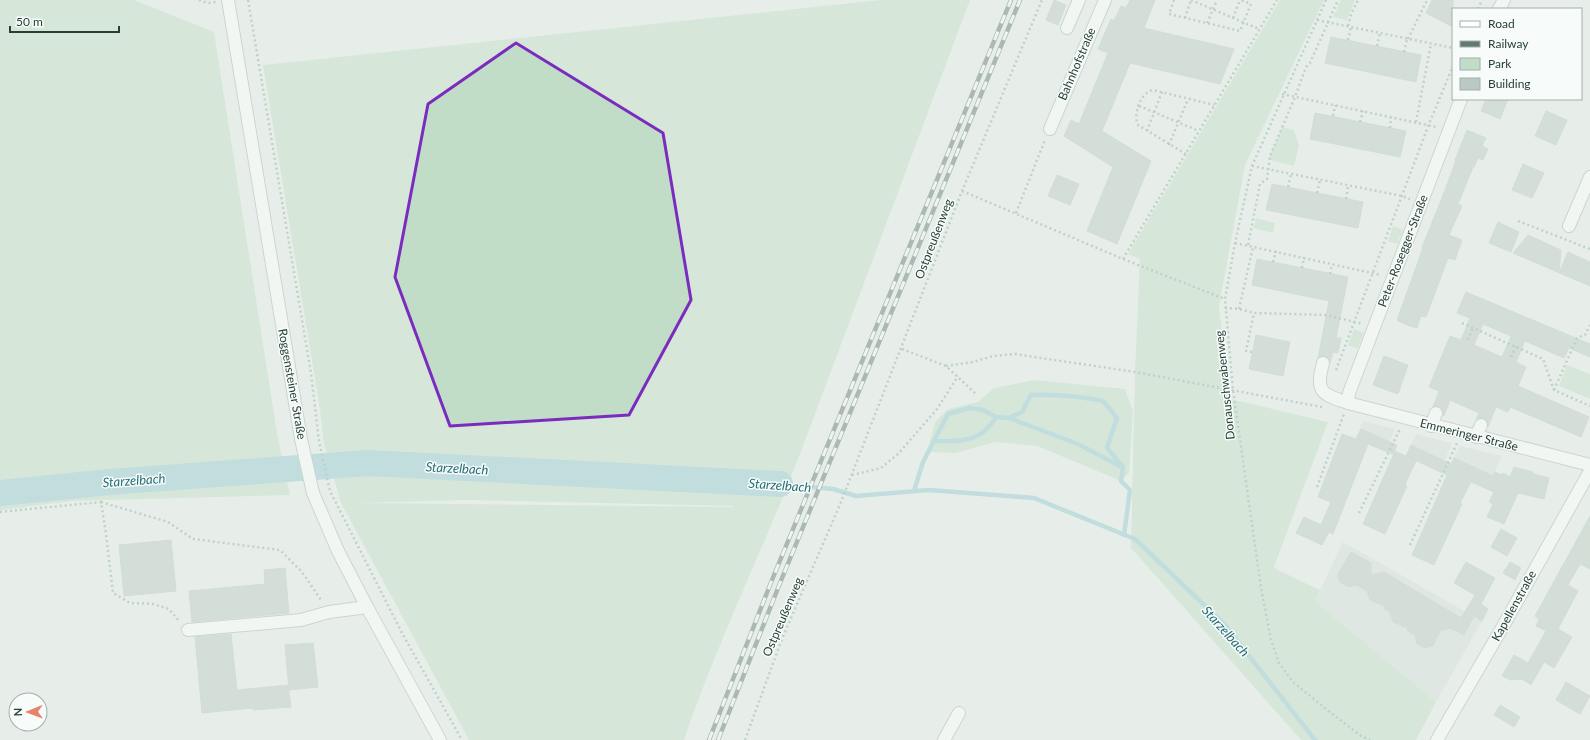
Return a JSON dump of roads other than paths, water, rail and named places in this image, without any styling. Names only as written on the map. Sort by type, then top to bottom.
[{"type":"street","name":"Roggensteiner Straße","points":[[224,0],[300,439],[313,493],[338,550],[367,608],[440,740]]},
{"type":"street","points":[[1067,28],[1079,0]]},
{"type":"street","name":"Bahnhofstraße","points":[[1050,129],[1105,0]]},
{"type":"street","name":"Peter-Rosegger-Straße","points":[[1343,401],[1349,393],[1461,100]]},
{"type":"street","points":[[1569,226],[1590,177]]},
{"type":"street","name":"Emmeringer Straße","points":[[1323,364],[1320,386],[1323,392],[1327,395],[1405,419],[1590,465]]},
{"type":"street","points":[[1432,426],[1436,413]]},
{"type":"street","points":[[1476,437],[1481,425]]},
{"type":"street","name":"Kapellenstraße","points":[[1437,740],[1590,471]]},
{"type":"street","points":[[188,630],[300,620],[329,612],[367,608]]},
{"type":"street","points":[[944,740],[960,713]]},
{"type":"waterway","name":"Starzelbach","points":[[914,491],[923,462],[948,414],[969,408],[983,410],[996,417],[1009,418],[1022,412],[1031,395],[1067,396],[1103,401],[1117,418],[1107,448],[1123,467],[1121,481],[1130,490],[1124,535]]},
{"type":"waterway","name":"Starzelbach","points":[[934,441],[970,439],[984,431],[996,417]]},
{"type":"waterway","name":"Starzelbach","points":[[1009,418],[1078,444],[1120,466]]},
{"type":"waterway","name":"Starzelbach","points":[[0,493],[109,482],[368,463],[780,484]]},
{"type":"waterway","name":"Starzelbach","points":[[780,484],[833,489],[856,496],[929,490],[1034,498],[1135,539],[1224,624],[1315,740]]},
{"type":"railway","points":[[709,740],[772,580],[1011,0]]},
{"type":"railway","points":[[718,740],[780,583],[1020,0]]}]
